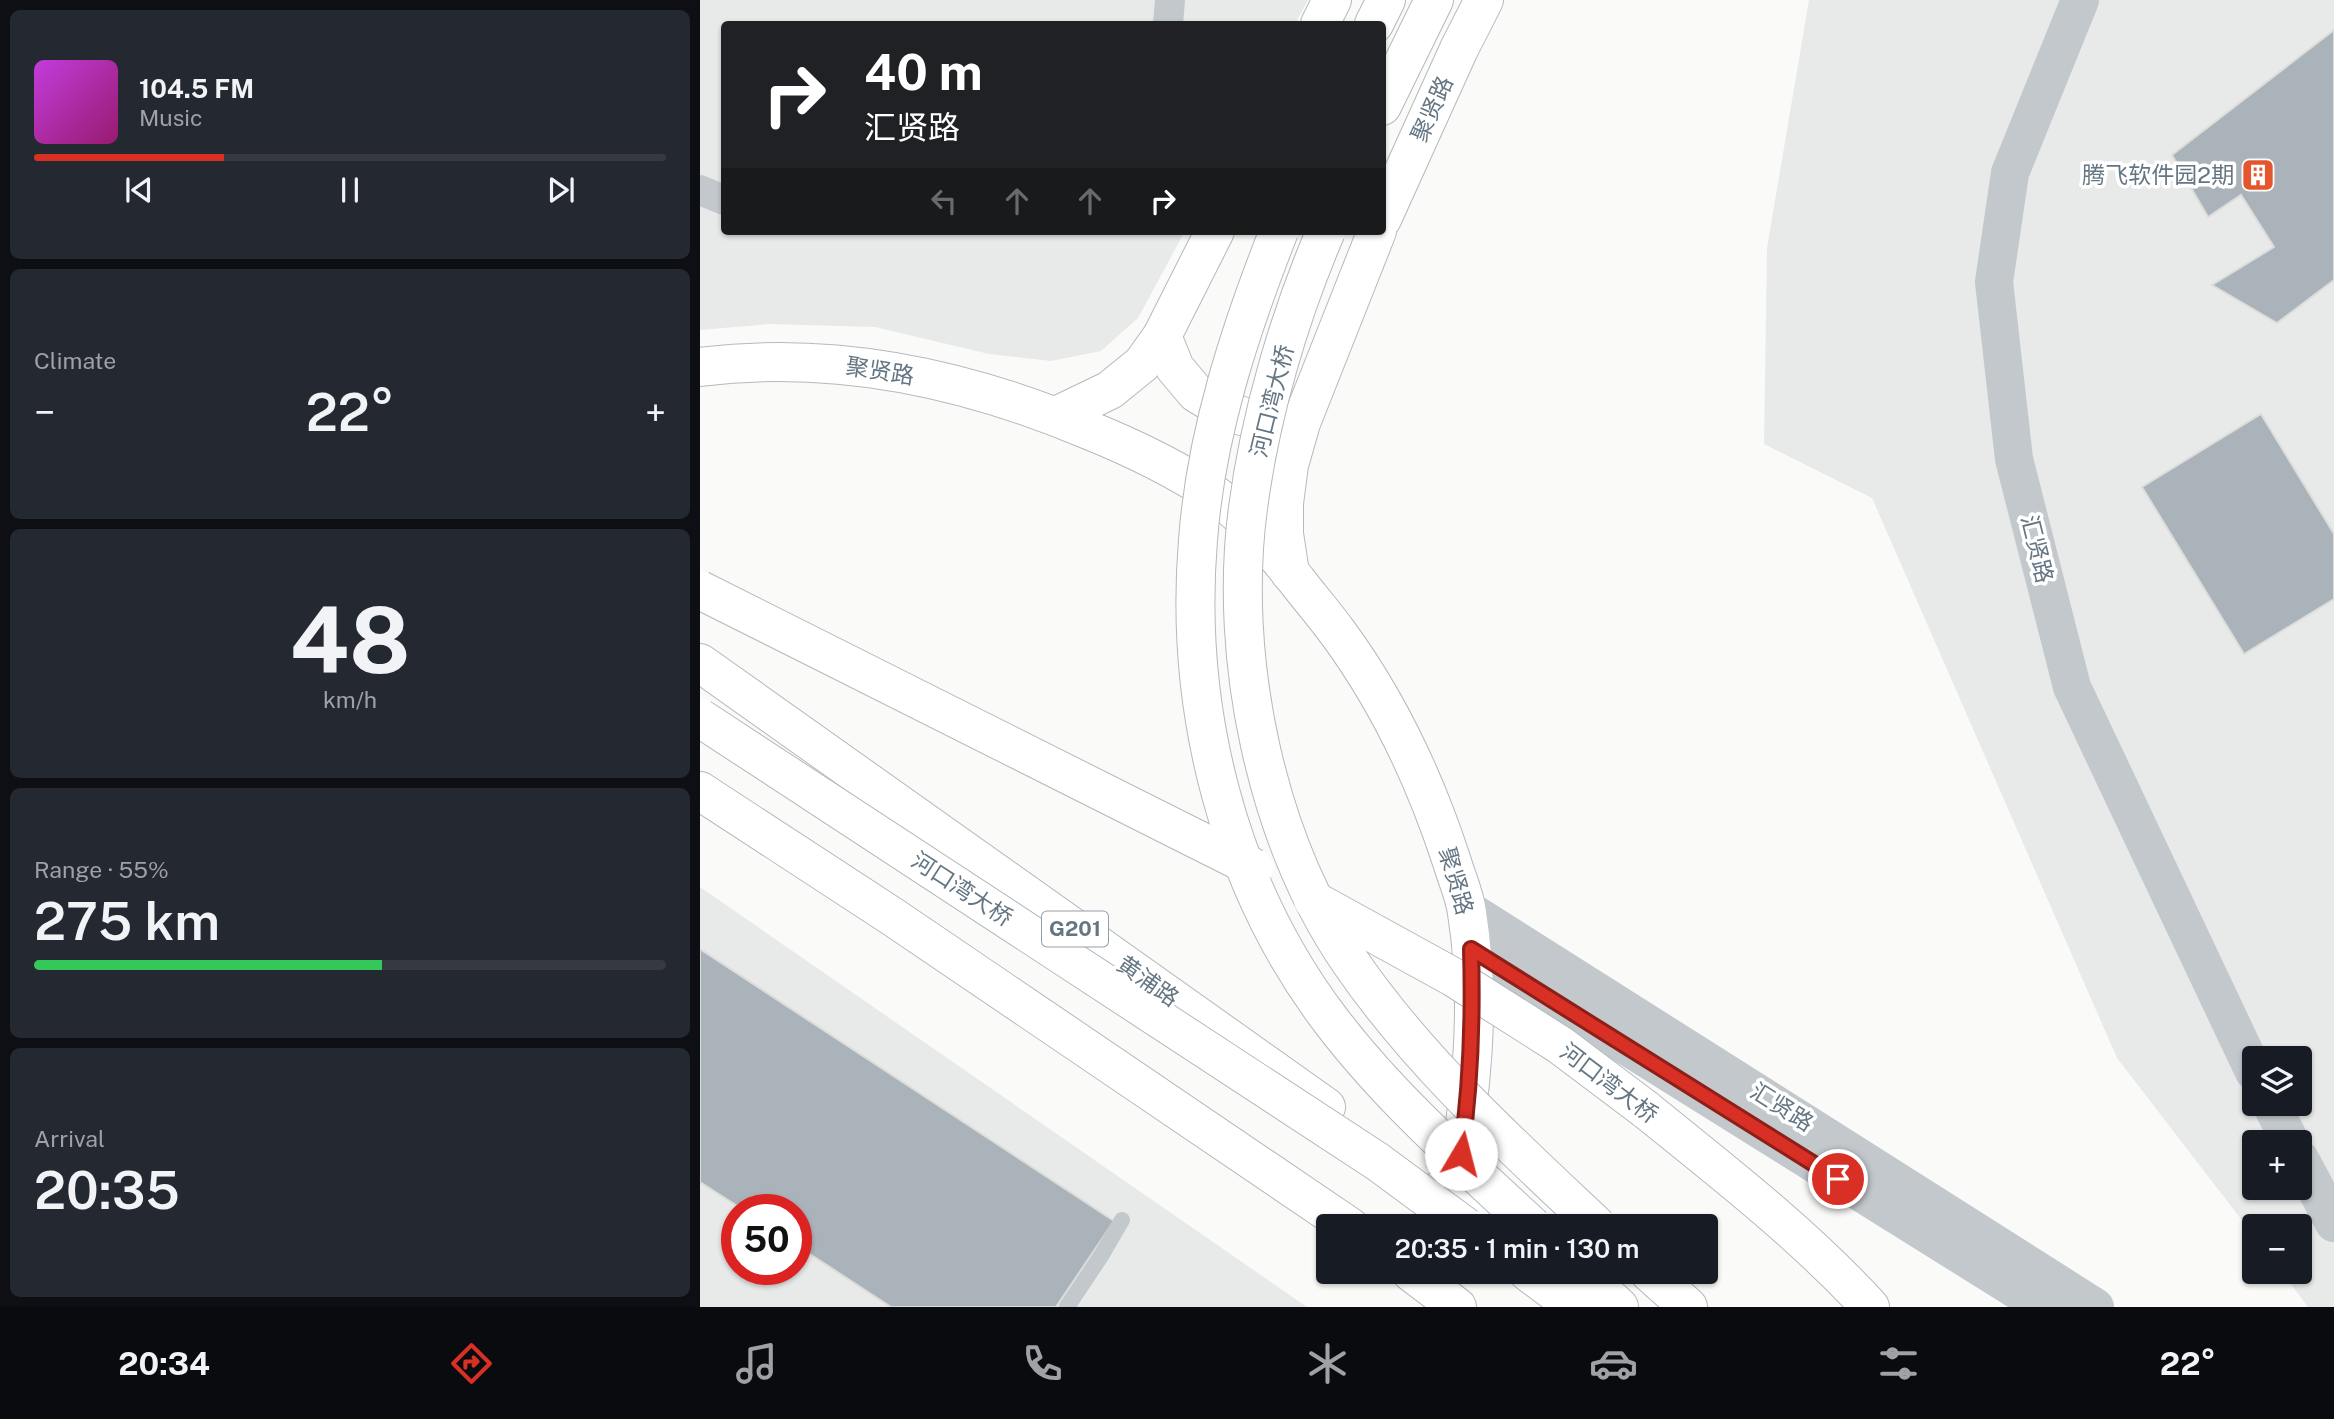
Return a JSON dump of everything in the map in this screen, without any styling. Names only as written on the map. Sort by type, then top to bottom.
[{"type":"main road","points":[[1322,21],[1332,0]]},
{"type":"main road","name":"聚贤路","points":[[1386,210],[1484,0]]},
{"type":"main road","points":[[1386,98],[1427,13]]},
{"type":"main road","points":[[1055,416],[1110,390],[1142,365],[1162,336],[1213,235]]},
{"type":"main road","name":"河口湾大桥","points":[[1277,235],[1230,369],[1205,478],[1198,539],[1195,601],[1198,664],[1205,728],[1220,793],[1238,850],[1267,915],[1298,972],[1332,1022],[1373,1071],[1421,1121],[1519,1214]]},
{"type":"main road","name":"河口湾大桥","points":[[1324,235],[1300,298],[1278,370],[1261,438],[1248,509],[1243,579],[1245,646],[1252,704],[1266,771],[1286,836],[1317,905],[1350,961],[1395,1022],[1450,1085],[1584,1214]]},
{"type":"main road","points":[[1290,573],[1284,534],[1284,503],[1289,465],[1301,423],[1375,235]]},
{"type":"main road","points":[[1162,336],[1175,368],[1196,393],[1226,411],[1258,422],[1301,423]]},
{"type":"main road","name":"聚贤路","points":[[700,367],[733,363],[816,362],[898,371],[985,392],[1055,416],[1140,451],[1216,496],[1258,533],[1339,634],[1377,694],[1403,742],[1442,832],[1467,909],[1473,1018],[1469,1096],[1452,1214]]},
{"type":"main road","name":"河口湾大桥","points":[[700,590],[1192,835],[1453,977],[1560,1045],[1645,1109],[1764,1206],[1870,1307]]},
{"type":"main road","name":"黄浦路","points":[[700,663],[1449,1214]]},
{"type":"main road","name":"河口湾大桥","points":[[700,718],[1367,1154],[1449,1214]]},
{"type":"main road","points":[[700,791],[893,917],[1330,1214]]},
{"type":"main road","points":[[1427,1284],[1457,1307]]},
{"type":"main road","points":[[1544,1284],[1575,1307]]},
{"type":"main road","points":[[1574,1284],[1604,1307]]},
{"type":"main road","points":[[1594,1284],[1619,1307]]},
{"type":"main road","points":[[1662,1284],[1688,1307]]},
{"type":"street","points":[[1168,21],[1170,0]]},
{"type":"street","name":"汇贤路","points":[[2080,0],[2010,173],[1994,282],[2014,459],[2072,687],[2242,1047]]},
{"type":"street","points":[[700,190],[721,199]]},
{"type":"street","name":"汇贤路","points":[[1467,909],[2095,1307]]},
{"type":"street","name":"汇贤路","points":[[1471,949],[2044,1307]]},
{"type":"street","points":[[2312,1182],[2334,1223]]},
{"type":"lane","points":[[1067,1307],[1122,1220]]},
{"type":"shaded area","points":[[700,0],[1308,0],[1297,21],[721,21],[721,235],[1183,235],[1138,318],[1101,351],[1051,361],[989,354],[875,327],[770,324],[700,330]]},
{"type":"shaded area","points":[[1809,0],[2334,0],[2334,1307],[2308,1307],[2291,1284],[2312,1284],[2312,1214],[2242,1214],[2242,1220],[2117,1058],[1872,498],[1764,444],[1767,248]]},
{"type":"shaded area","points":[[700,887],[1307,1307],[700,1307]]},
{"type":"building","name":"腾飞软件园2期","points":[[2334,30],[2334,280],[2277,323],[2212,285],[2274,247],[2241,195],[2208,217],[2172,155]]},
{"type":"building","points":[[2261,414],[2334,534],[2334,599],[2244,654],[2142,487]]},
{"type":"building","points":[[700,949],[1114,1221],[1056,1307],[891,1307],[812,1255],[812,1194],[721,1196],[700,1182]]},
{"type":"place","name":"腾飞软件园2期","points":[[2258,175]]},
{"type":"route","points":[[1461,1154],[1469,1096],[1473,1018],[1471,949],[1838,1179]]}]
